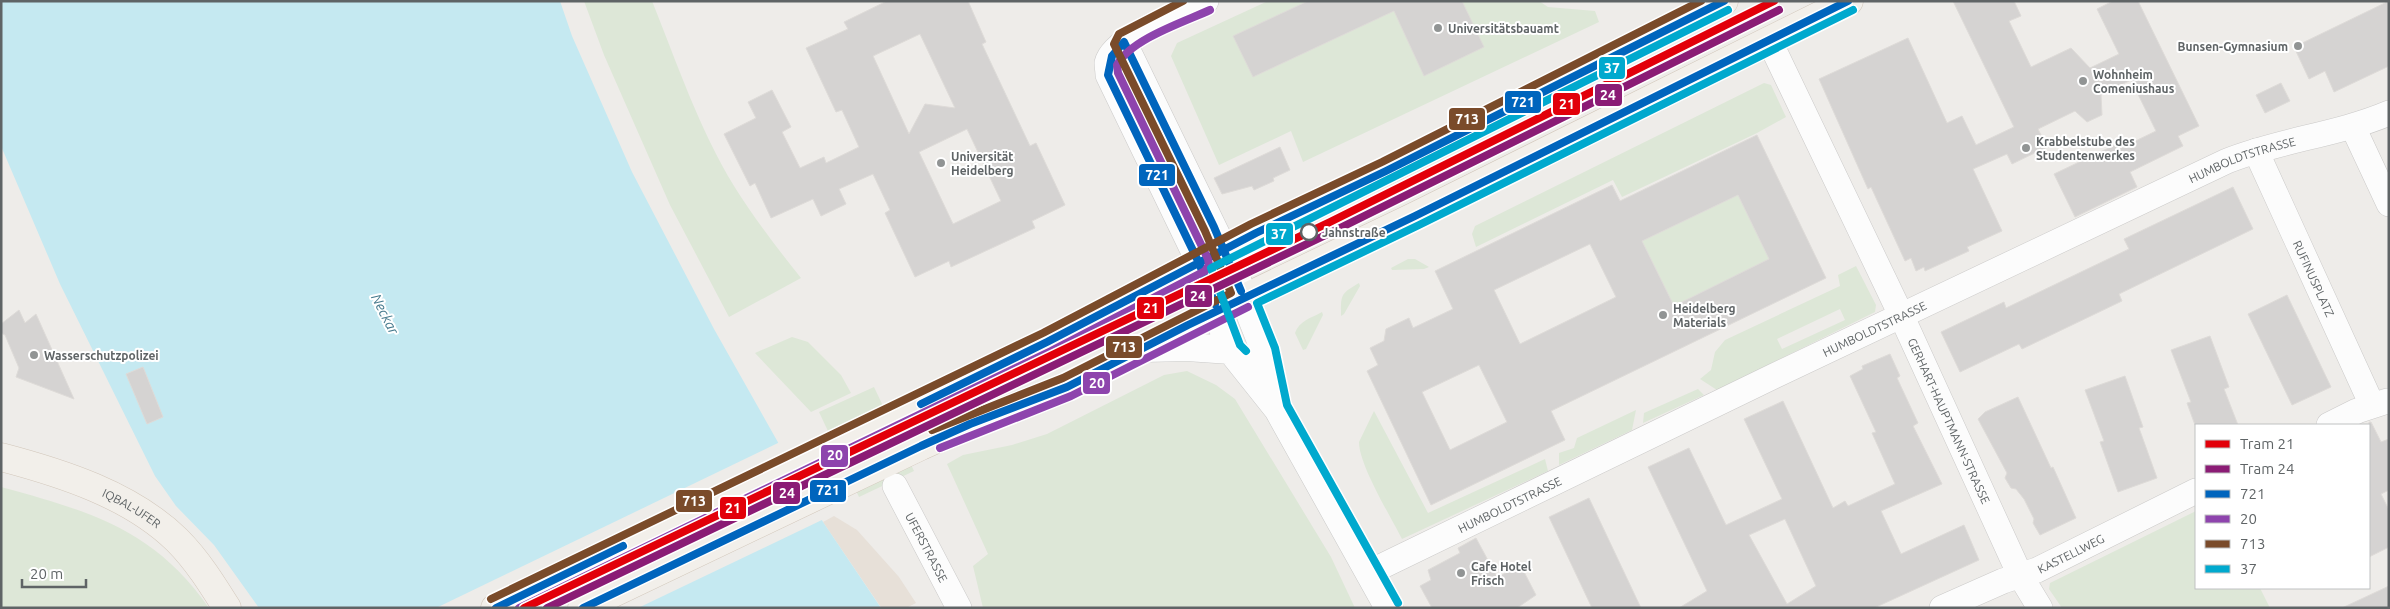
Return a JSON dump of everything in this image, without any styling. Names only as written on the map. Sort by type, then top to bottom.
[{"type":"main road","points":[[494,608],[1047,342],[1198,263],[1724,1]]},
{"type":"main road","points":[[582,608],[921,446],[970,424],[1067,387],[1217,311],[1770,42],[1849,1]]},
{"type":"main road","name":"IQBAL-UFER","points":[[1,457],[48,469],[118,499],[150,518],[177,540],[204,572],[227,608]]},
{"type":"street","points":[[1206,1],[1124,42],[1113,53],[1107,63],[1108,74],[1198,263],[1231,350],[1278,409],[1389,608]]},
{"type":"street","points":[[1124,42],[1224,250],[1265,351],[1278,409]]},
{"type":"street","name":"GERHART-HAUPTMANN-STRASSE","points":[[1770,42],[1902,317],[2020,575],[2040,608]]},
{"type":"street","name":"HUMBOLDTSTRASSE","points":[[1370,572],[1774,376],[1902,317],[2226,161],[2256,151],[2353,127],[2389,113]]},
{"type":"street","points":[[2353,127],[2389,204]]},
{"type":"street","name":"RUFINUSPLATZ","points":[[2256,151],[2380,403]]},
{"type":"street","points":[[1144,348],[1187,347],[1231,350]]},
{"type":"street","points":[[2331,424],[2380,403]]},
{"type":"street","name":"UFERSTRASSE","points":[[895,486],[960,608]]},
{"type":"street","name":"KASTELLWEG","points":[[1942,608],[2003,580],[2037,570],[2195,491]]},
{"type":"green space","points":[[584,1],[652,1],[699,119],[721,164],[750,210],[801,278],[729,317],[670,205],[604,55]]},
{"type":"green space","points":[[1268,1],[1539,1],[1548,7],[1595,11],[1599,22],[1303,162],[1291,131],[1219,165],[1171,56],[1177,43]]},
{"type":"green space","points":[[1764,83],[1771,85],[1786,117],[1757,133],[1622,197],[1613,180],[1476,247],[1472,234],[1475,226]]},
{"type":"green space","points":[[1738,195],[1769,259],[1674,306],[1642,241]]},
{"type":"green space","points":[[1408,259],[1415,259],[1429,267],[1424,269],[1392,270],[1391,268]]},
{"type":"green space","points":[[1856,266],[1876,305],[1875,312],[1717,390],[1700,379],[1711,370],[1715,352],[1725,340],[1840,286],[1838,275]],"holes":[[[1840,309],[1845,320],[1782,349],[1777,339]]]},
{"type":"green space","points":[[1359,283],[1360,286],[1341,316],[1343,296],[1348,290]]},
{"type":"green space","points":[[1322,312],[1323,315],[1306,349],[1303,350],[1295,333],[1297,329],[1306,320]]},
{"type":"green space","points":[[792,337],[808,342],[841,375],[851,393],[811,412],[755,353]]},
{"type":"green space","points":[[1187,371],[1216,385],[1235,399],[1331,557],[1355,608],[983,608],[973,566],[988,554],[947,464],[963,455],[1012,445],[1047,434],[1164,375]]},
{"type":"green space","points":[[874,387],[914,471],[859,497],[819,412]]},
{"type":"green space","points":[[1698,389],[1704,395],[1643,423],[1644,413]]},
{"type":"green space","points":[[1636,410],[1632,430],[1559,465],[1559,453],[1574,448],[1577,438]]},
{"type":"green space","points":[[1374,411],[1428,513],[1545,459],[1548,471],[1402,539],[1370,477],[1360,452],[1359,442]]},
{"type":"green space","points":[[1,487],[91,515],[142,541],[166,559],[188,581],[209,608],[1,608]]},
{"type":"green space","points":[[2195,511],[2195,589],[2260,589],[2270,608],[2062,608],[2049,589],[2050,583]]},
{"type":"sand","points":[[834,516],[857,530],[899,577],[916,603],[906,608],[883,608],[880,606],[823,522]]},
{"type":"water","name":"Neckar","points":[[1,1],[560,1],[572,36],[632,172],[714,329],[823,522],[881,608],[259,608],[214,545],[176,506],[155,476],[60,284],[1,146]]},
{"type":"pier","points":[[780,442],[824,519],[638,608],[436,608]]},
{"type":"building","points":[[887,1],[968,1],[986,42],[982,44],[1030,146],[1036,143],[1065,205],[1032,221],[1035,228],[951,267],[949,261],[915,277],[885,213],[890,210],[873,174],[839,189],[846,204],[821,216],[813,199],[771,218],[755,183],[750,186],[724,134],[756,118],[748,102],[772,90],[791,127],[782,132],[800,168],[824,157],[826,163],[859,147],[842,110],[836,112],[806,48],[848,29],[844,22]],"holes":[[[920,34],[955,108],[925,104],[909,134],[873,56]],[[967,129],[1001,201],[953,224],[919,152]]]},
{"type":"building","points":[[1308,1],[1462,1],[1484,47],[1424,76],[1394,11],[1253,77],[1233,36]]},
{"type":"building","points":[[1953,1],[2014,1],[2021,16],[2009,21],[2031,67],[2071,48],[2090,68],[2119,54],[2097,9],[2113,1],[2138,1],[2199,126],[2178,136],[2183,146],[2130,172],[2137,187],[2075,217],[2054,174],[2117,144],[2119,149],[2156,131],[2131,80],[2101,95],[2102,115],[2087,122],[2075,111],[2038,129],[2047,147],[2012,164],[2007,154],[1973,169],[2002,231],[1967,247],[1969,251],[1925,271],[1924,267],[1916,271],[1911,258],[1905,261],[1871,187],[1868,189],[1819,79],[1908,38],[1947,123],[1962,116],[1976,145],[2014,127]]},
{"type":"building","points":[[2389,1],[2389,66],[2334,92],[2325,71],[2309,79],[2294,47]]},
{"type":"building","points":[[2281,83],[2290,101],[2265,113],[2256,95]]},
{"type":"building","name":"Heidelberg Materials","points":[[1757,135],[1826,278],[1551,411],[1565,440],[1431,505],[1367,371],[1378,365],[1370,348],[1384,341],[1386,329],[1409,318],[1413,328],[1453,309],[1435,271],[1612,185],[1620,201]],"holes":[[[1738,195],[1769,259],[1674,306],[1642,241]],[[1590,244],[1616,297],[1520,344],[1494,290]],[[1479,365],[1507,422],[1450,450],[1422,392]]]},
{"type":"building","points":[[1280,147],[1290,170],[1273,178],[1274,181],[1254,190],[1252,186],[1222,194],[1214,178]]},
{"type":"building","points":[[2233,187],[2253,229],[2119,294],[2122,301],[2022,349],[2019,344],[1960,372],[1941,332],[2004,302],[2006,308],[2129,249],[2124,239]]},
{"type":"building","points":[[2287,295],[2331,387],[2292,405],[2248,314]]},
{"type":"building","name":"Wasserschutzpolizei","points":[[19,310],[25,323],[36,314],[74,399],[16,377],[19,368],[5,335],[1,333],[1,324]]},
{"type":"building","points":[[2210,336],[2229,387],[2224,389],[2238,424],[2195,425],[2187,403],[2191,402],[2171,350]]},
{"type":"building","points":[[1890,354],[1900,376],[1897,378],[1918,423],[1913,426],[1942,484],[1881,511],[1901,554],[1964,525],[1979,560],[1874,608],[1679,608],[1707,591],[1648,467],[1689,448],[1726,525],[1782,499],[1744,419],[1783,401],[1833,508],[1845,501],[1848,506],[1895,484],[1872,433],[1876,432],[1850,376],[1863,369],[1862,366]],"holes":[[[1785,519],[1816,586],[1787,604],[1749,535]]]},
{"type":"building","points":[[143,367],[163,417],[147,424],[126,374]]},
{"type":"building","points":[[2125,376],[2143,427],[2139,428],[2157,478],[2118,492],[2100,442],[2104,441],[2085,390]]},
{"type":"building","points":[[2018,397],[2076,518],[2040,535],[2033,523],[2034,519],[2024,499],[2016,489],[2011,488],[2005,478],[2007,473],[1978,419],[1985,412]]},
{"type":"building","points":[[2371,422],[2381,442],[2389,439],[2389,490],[2381,494],[2389,510],[2389,547],[2370,556],[2370,424]]},
{"type":"building","points":[[1589,498],[1641,608],[1592,608],[1549,517]]},
{"type":"building","name":"Cafe Hotel Frisch","points":[[1476,538],[1497,577],[1521,566],[1536,595],[1517,608],[1432,608],[1420,586],[1431,580],[1428,570],[1460,553],[1458,548]]},
{"type":"building","points":[[2389,586],[2389,608],[2342,608]]},
{"type":"tram line","name":"21","points":[[524,608],[1330,222],[1774,1]]},
{"type":"tram line","name":"24","points":[[547,608],[1334,231],[1779,10]]},
{"type":"transit line","name":"713","points":[[932,430],[1063,378],[1231,293],[1205,231],[1114,44],[1119,34],[1183,1]]},
{"type":"transit line","name":"713","points":[[491,599],[1043,333],[1251,224],[1382,162],[1701,1]]},
{"type":"transit line","name":"721","points":[[921,404],[1047,342],[1256,233],[1386,171],[1724,1]]},
{"type":"transit line","name":"721","points":[[583,608],[921,446],[970,424],[1067,387],[1188,325],[1415,216],[1848,1]]},
{"type":"transit line","name":"20","points":[[519,608],[1051,351],[1205,271],[1209,265],[1208,259],[1118,73],[1117,65],[1134,47],[1146,39],[1210,10]]},
{"type":"transit line","name":"37","points":[[1246,351],[1240,345],[1211,268],[1728,10]]},
{"type":"transit line","name":"37","points":[[1398,603],[1287,405],[1275,348],[1257,303],[1853,10]]},
{"type":"transit line","name":"721","points":[[1215,304],[1199,263],[1108,75],[1112,56],[1124,42],[1214,227],[1241,291]]},
{"type":"transit line","name":"20","points":[[940,448],[1071,396],[1248,307]]},
{"type":"transit line","name":"721","points":[[496,608],[623,546]]},
{"type":"place","name":"Universitätsbauamt","points":[[1438,28]]},
{"type":"place","name":"Bunsen-Gymnasium","points":[[2298,46]]},
{"type":"place","name":"Wohnheim Comeniushaus","points":[[2083,81]]},
{"type":"place","name":"Krabbelstube des Studentenwerkes","points":[[2026,148]]},
{"type":"place","name":"Universität Heidelberg","points":[[941,163]]},
{"type":"place","name":"Jahnstraße","points":[[1309,232]]},
{"type":"place","name":"Heidelberg Materials","points":[[1663,315]]},
{"type":"place","name":"Wasserschutzpolizei","points":[[34,355]]},
{"type":"place","name":"Cafe Hotel Frisch","points":[[1461,573]]}]
